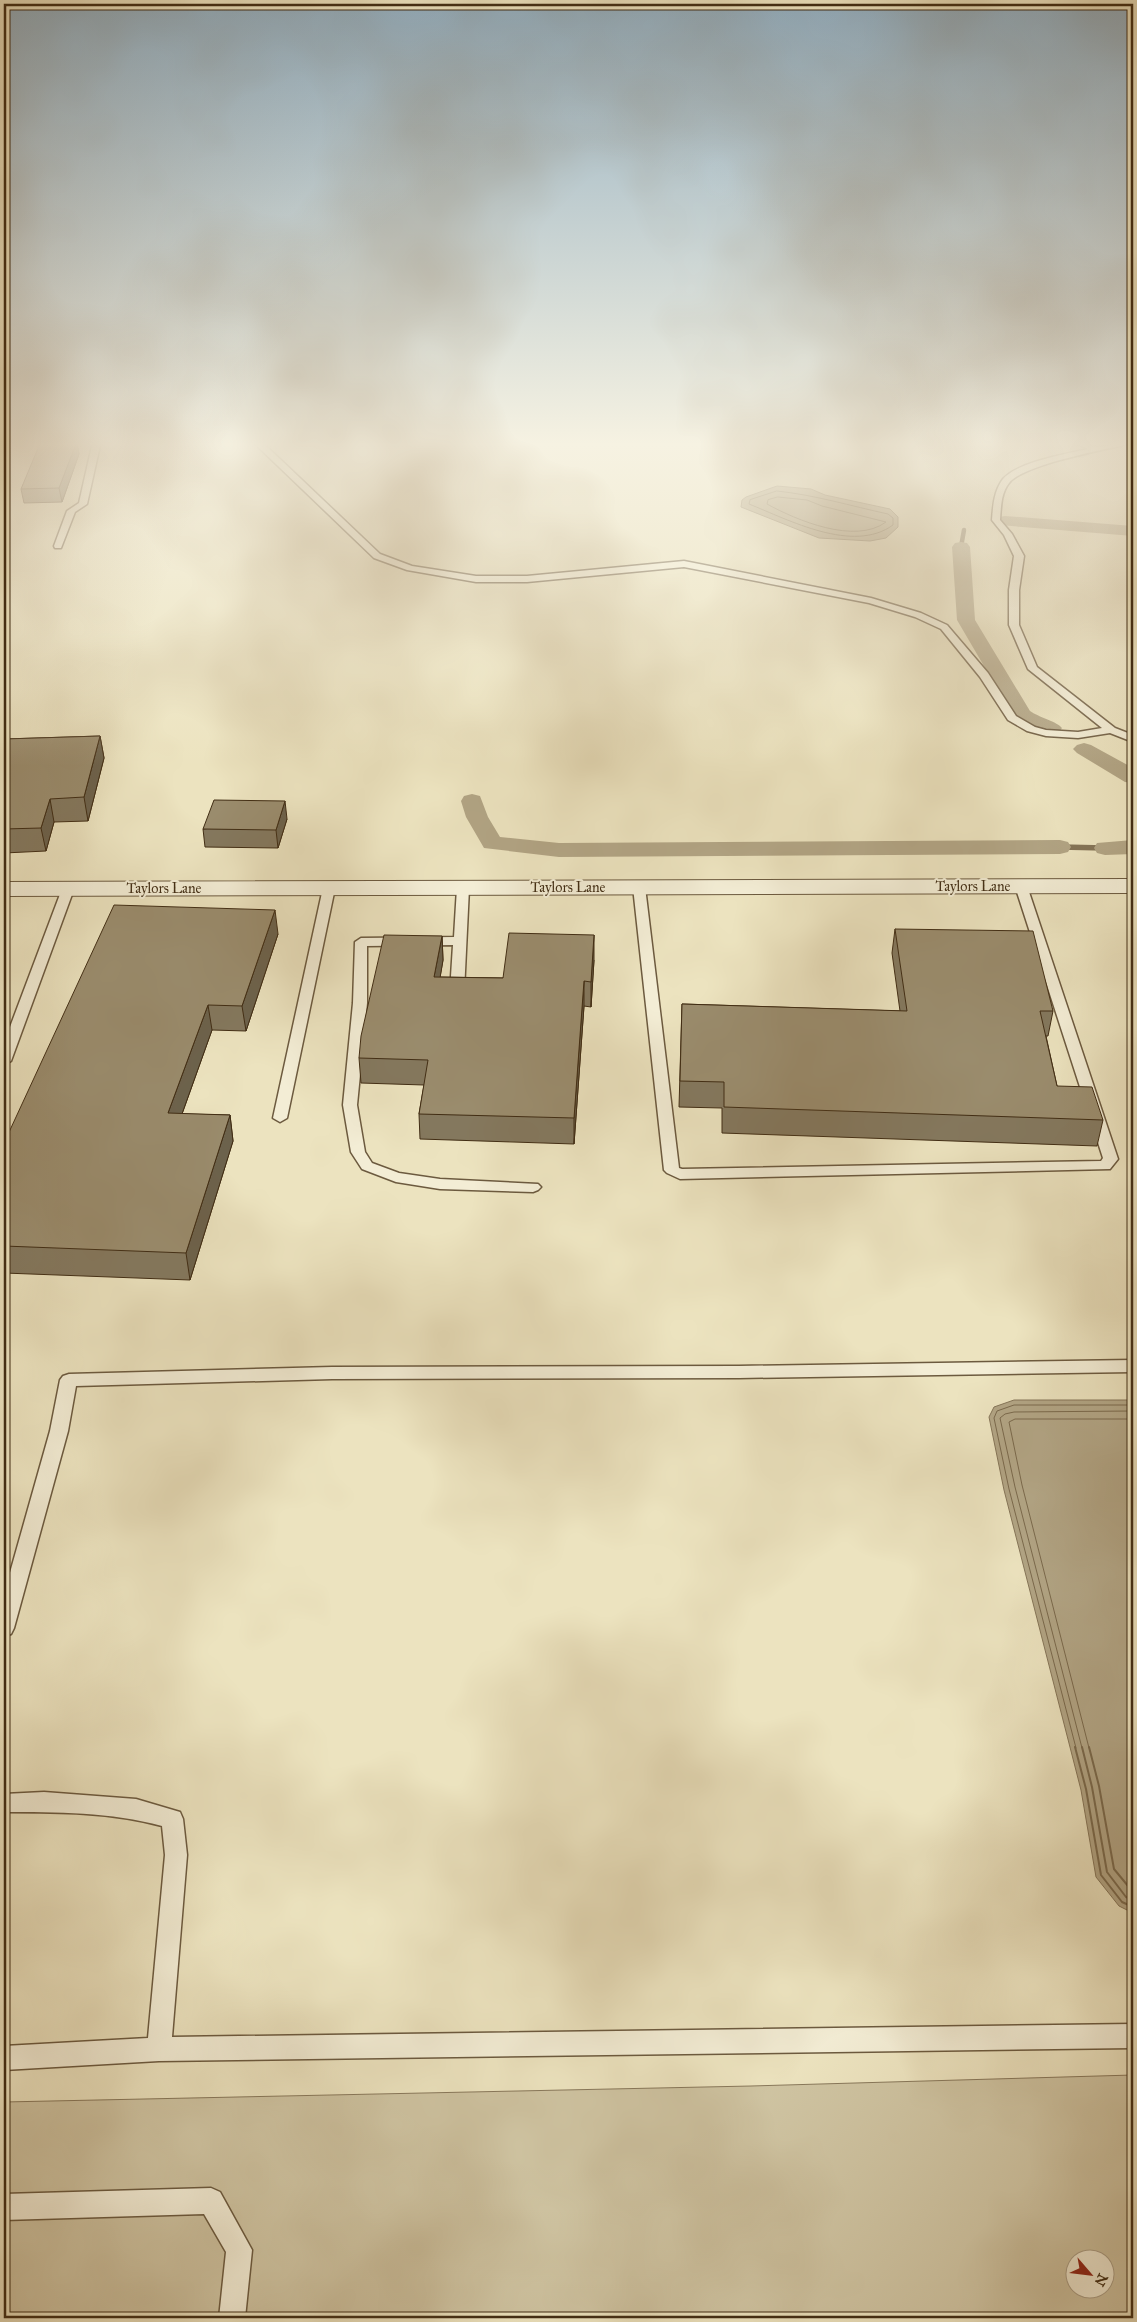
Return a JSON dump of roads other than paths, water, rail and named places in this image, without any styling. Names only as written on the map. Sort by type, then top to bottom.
[{"type":"street","name":"Taylors Lane","points":[[4,889],[1133,886]]},
{"type":"lane","points":[[370,549],[377,556],[410,568],[476,579],[527,579],[684,564],[846,595],[918,615],[944,627],[984,674],[1012,718],[1030,729],[1046,733],[1078,735],[1111,730]]},
{"type":"lane","points":[[1016,549],[1019,556],[1014,590],[1014,625],[1033,669],[1111,730],[1133,739]]},
{"type":"lane","points":[[639,887],[672,1170],[680,1174],[1105,1166],[1111,1159],[1021,886]]},
{"type":"lane","points":[[280,1118],[329,888]]},
{"type":"lane","points":[[457,992],[463,888]]},
{"type":"lane","points":[[4,1061],[68,889]]},
{"type":"lane","points":[[460,941],[361,942],[360,1003],[350,1106],[358,1152],[366,1166],[396,1177],[440,1184],[533,1187]]},
{"type":"lane","points":[[4,1628],[59,1431],[69,1380],[332,1373],[739,1372],[1133,1366]]},
{"type":"lane","points":[[4,1803],[44,1802],[136,1809],[172,1819],[176,1855],[159,2049]]},
{"type":"lane","points":[[4,2058],[159,2049],[1133,2036]]},
{"type":"lane","points":[[4,2207],[211,2201],[240,2250],[232,2318]]},
{"type":"water","points":[[1014,1400],[1133,1400],[1133,1913],[1119,1906],[1096,1877],[1081,1790],[1004,1490],[989,1417],[994,1407]]},
{"type":"waterway","points":[[961,549],[966,620],[1022,715],[1034,723],[1052,728]]},
{"type":"waterway","points":[[1084,749],[1133,777]]},
{"type":"waterway","points":[[472,801],[477,817],[492,843],[559,850],[1060,847]]},
{"type":"waterway","points":[[1060,847],[1105,848]]},
{"type":"waterway","points":[[1105,848],[1133,847]]}]
